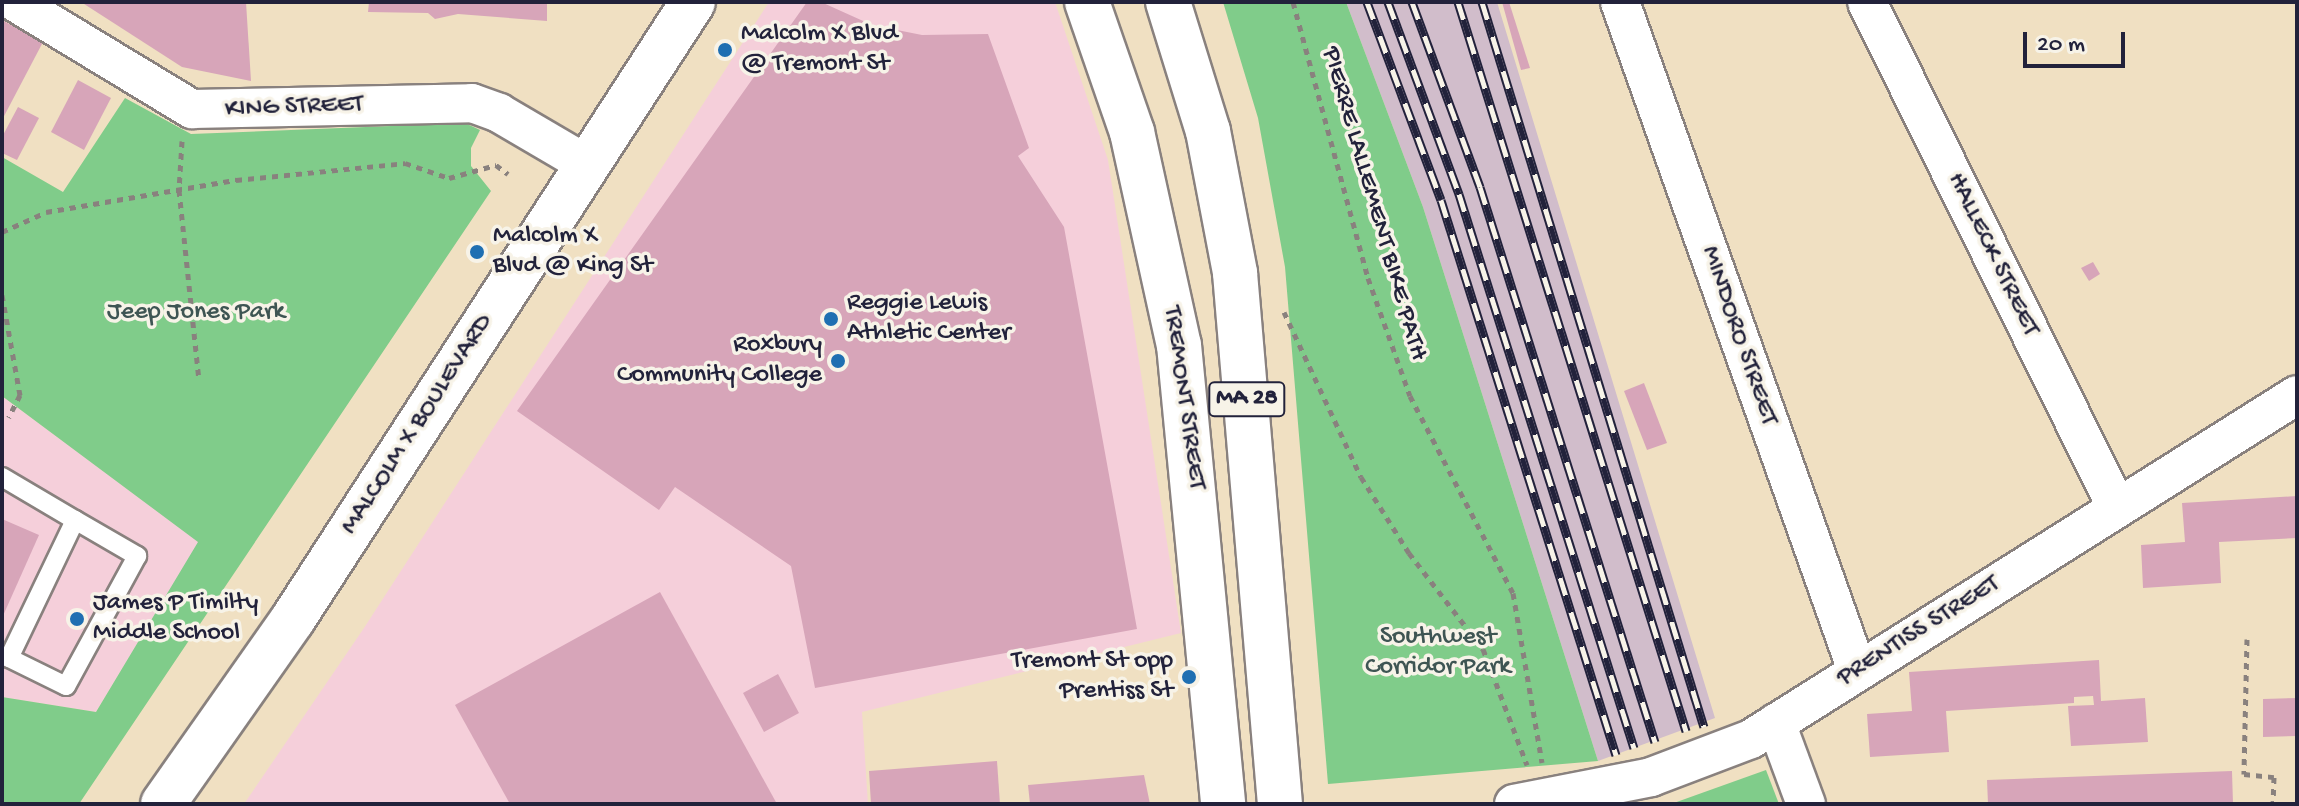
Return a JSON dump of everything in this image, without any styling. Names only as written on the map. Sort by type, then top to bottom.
[{"type":"main road","name":"MALCOLM X BOULEVARD","points":[[163,804],[293,619],[693,2]]},
{"type":"main road","name":"TREMONT STREET","points":[[1087,2],[1132,132],[1179,345],[1223,804]]},
{"type":"main road","name":"MA 28","points":[[1168,2],[1208,131],[1235,273],[1280,804]]},
{"type":"street","name":"KING STREET","points":[[15,2],[184,105],[218,111],[472,103],[499,113],[586,164]]},
{"type":"street","name":"MINDORO STREET","points":[[1620,2],[1857,670]]},
{"type":"street","name":"HALLECK STREET","points":[[1867,2],[2117,508]]},
{"type":"street","name":"PRENTISS STREET","points":[[1514,804],[1651,777],[1723,753],[1776,723],[2297,395]]},
{"type":"street","points":[[1776,723],[1806,804]]},
{"type":"lane","points":[[2,477],[137,556],[66,686],[9,658],[75,520]]},
{"type":"path","name":"PIERRE LALLEMENT BIKE PATH","points":[[1293,2],[1368,278],[1410,396],[1513,593],[1543,749],[1542,774]]},
{"type":"path","points":[[184,105],[179,190],[199,379]]},
{"type":"path","points":[[2,232],[46,212],[179,190],[405,163],[449,178],[496,165],[508,174]]},
{"type":"path","points":[[2,295],[20,395],[9,417]]},
{"type":"path","points":[[1284,312],[1361,477],[1409,553],[1483,649],[1524,763]]},
{"type":"path","points":[[2247,639],[2244,774],[2274,777],[2273,804]]},
{"type":"shaded area","name":"Roxbury Community College","points":[[769,2],[1055,2],[1108,160],[1181,633],[862,712],[868,804],[244,804],[364,628]]},
{"type":"shaded area","points":[[1346,2],[1497,2],[1715,718],[1598,761],[1423,207]]},
{"type":"shaded area","name":"James P Timilty Middle School","points":[[2,396],[199,542],[96,712],[2,697]]},
{"type":"green space","name":"Southwest Corridor Park","points":[[1223,2],[1346,2],[1423,207],[1598,761],[1328,784],[1285,267],[1258,118]]},
{"type":"green space","name":"Jeep Jones Park","points":[[125,98],[191,134],[465,123],[480,130],[471,148],[471,166],[491,191],[79,804],[2,804],[2,697],[96,712],[198,542],[2,396],[2,157],[63,192]]},
{"type":"green space","points":[[1766,770],[1779,804],[1671,804]]},
{"type":"building","points":[[81,2],[246,2],[251,81],[182,67]]},
{"type":"building","points":[[369,2],[547,2],[547,21],[458,14],[435,19],[428,13],[368,12]]},
{"type":"building","name":"Roxbury Community College","points":[[807,2],[821,2],[872,25],[922,35],[988,34],[1029,148],[1018,156],[1064,227],[1137,629],[815,688],[791,566],[675,487],[659,510],[517,411]]},
{"type":"building","points":[[1502,2],[1509,2],[1530,68],[1521,70]]},
{"type":"building","points":[[2,20],[43,42],[2,120]]},
{"type":"building","points":[[78,80],[111,98],[84,150],[51,132]]},
{"type":"building","points":[[18,107],[39,118],[17,160],[2,153],[2,137]]},
{"type":"building","points":[[2093,262],[2100,274],[2089,281],[2081,268]]},
{"type":"building","points":[[1644,383],[1667,443],[1647,450],[1624,391]]},
{"type":"building","points":[[2297,496],[2297,538],[2219,542],[2221,583],[2143,588],[2141,545],[2185,542],[2182,503]]},
{"type":"building","points":[[2,519],[39,535],[2,618]]},
{"type":"building","points":[[660,592],[777,804],[510,804],[455,705]]},
{"type":"building","points":[[2099,660],[2101,701],[2145,698],[2148,742],[2071,746],[2068,706],[2094,705],[2093,696],[2074,697],[2074,703],[1946,711],[1949,752],[1870,757],[1867,714],[1912,711],[1909,672]]},
{"type":"building","points":[[778,674],[799,713],[764,732],[743,693]]},
{"type":"building","points":[[2297,698],[2297,736],[2263,737],[2263,699]]},
{"type":"building","points":[[997,761],[1000,804],[871,804],[869,771]]},
{"type":"building","points":[[2232,771],[2233,804],[1988,804],[1987,780]]},
{"type":"building","points":[[1144,775],[1150,804],[1030,804],[1028,785]]},
{"type":"railway","points":[[1367,2],[1441,200],[1616,755]]},
{"type":"railway","points":[[1388,2],[1459,194],[1634,748]]},
{"type":"railway","points":[[1412,2],[1480,187],[1655,742]]},
{"type":"railway","points":[[1458,2],[1686,731]]},
{"type":"railway","points":[[1482,2],[1704,727]]},
{"type":"place","name":"Malcolm X Blvd @ Tremont St","points":[[725,50]]},
{"type":"place","name":"Malcolm X Blvd @ King St","points":[[477,252]]},
{"type":"place","name":"Reggie Lewis Athletic Center","points":[[831,319]]},
{"type":"place","name":"Roxbury Community College","points":[[838,361]]},
{"type":"place","name":"James P Timilty Middle School","points":[[77,619]]},
{"type":"place","name":"Tremont St opp Prentiss St","points":[[1189,677]]}]
